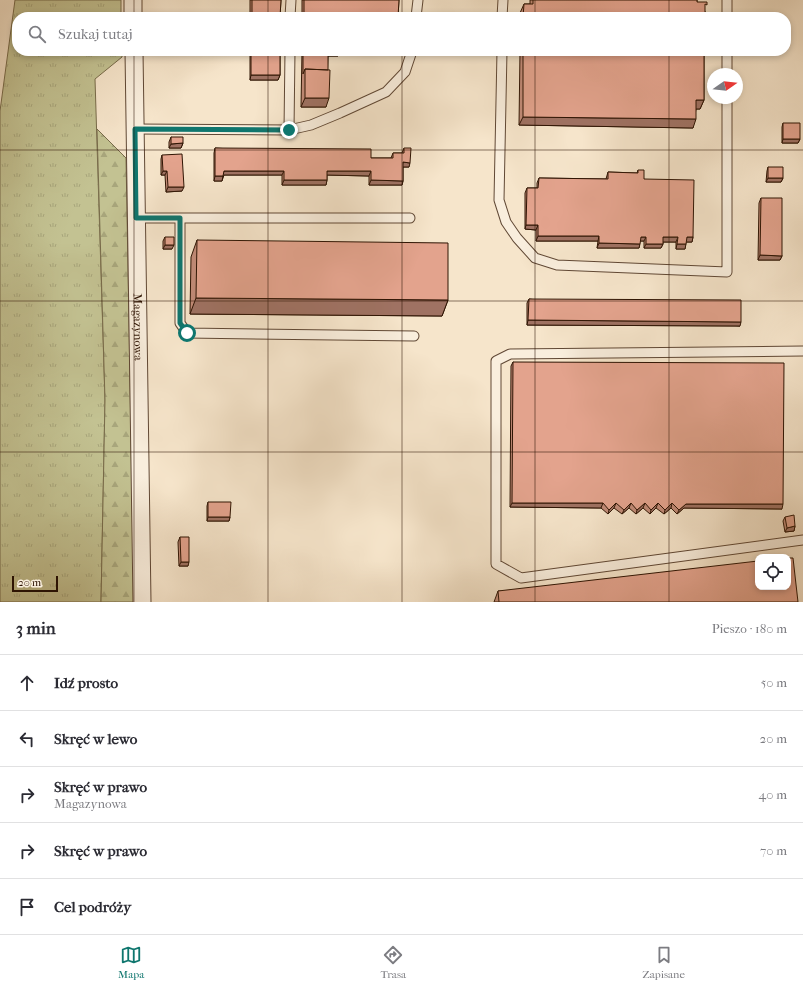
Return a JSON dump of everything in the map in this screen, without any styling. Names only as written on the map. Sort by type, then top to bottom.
[{"type":"street","points":[[133,0],[133,12]]},
{"type":"street","name":"Magazynowa","points":[[134,56],[142,602]]},
{"type":"lane","points":[[290,12],[291,0]]},
{"type":"lane","points":[[417,12],[418,0]]},
{"type":"lane","points":[[502,12],[503,0]]},
{"type":"lane","points":[[727,0],[727,12]]},
{"type":"lane","points":[[289,130],[290,56]]},
{"type":"lane","points":[[135,129],[289,130],[311,125],[386,92],[405,72],[410,56]]},
{"type":"lane","points":[[502,56],[499,200],[506,222],[517,238],[535,258],[557,266],[727,272],[727,104]]},
{"type":"lane","points":[[727,56],[727,68]]},
{"type":"lane","points":[[136,218],[410,218]]},
{"type":"lane","points":[[180,218],[180,323],[187,333],[414,336]]},
{"type":"lane","points":[[803,351],[510,354],[496,361],[496,564],[521,578],[803,540]]},
{"type":"green space","points":[[15,0],[121,0],[121,12],[13,12]]},
{"type":"green space","points":[[12,22],[12,56],[122,56],[95,79],[105,400],[101,602],[0,602],[0,111]]},
{"type":"green space","points":[[97,129],[126,158],[134,602],[101,602],[105,400]]},
{"type":"building","points":[[252,0],[281,0],[280,12],[252,12]]},
{"type":"building","points":[[304,0],[399,0],[398,12],[304,12]]},
{"type":"building","points":[[533,0],[697,0],[697,2],[707,2],[707,5],[705,4],[705,12],[523,12],[524,4],[533,4]]},
{"type":"building","points":[[251,56],[280,56],[280,75],[251,75]]},
{"type":"building","points":[[303,56],[328,56],[328,70],[305,69],[303,74]]},
{"type":"building","points":[[523,56],[704,56],[704,100],[696,100],[696,119],[523,117]]},
{"type":"building","points":[[305,69],[330,70],[329,98],[305,98]]},
{"type":"building","points":[[783,123],[800,123],[800,139],[783,139]]},
{"type":"building","points":[[171,137],[183,137],[183,143],[171,144]]},
{"type":"building","points":[[215,148],[371,149],[371,158],[393,158],[393,153],[404,153],[404,148],[411,148],[410,163],[403,162],[403,181],[371,180],[371,171],[327,171],[327,180],[284,180],[284,171],[224,171],[223,176],[215,176]]},
{"type":"building","points":[[182,154],[184,187],[168,187],[167,171],[163,171],[162,155]]},
{"type":"building","points":[[768,167],[783,167],[783,178],[768,178]]},
{"type":"building","points":[[638,170],[644,170],[644,179],[694,180],[693,237],[687,237],[686,244],[677,244],[678,237],[663,237],[663,244],[646,244],[646,237],[641,237],[640,244],[599,243],[599,236],[538,236],[538,225],[526,225],[527,188],[538,188],[539,178],[608,179],[608,172],[638,173]]},
{"type":"building","points":[[761,198],[782,198],[782,256],[760,255]]},
{"type":"building","points":[[165,237],[174,237],[174,245],[165,245]]},
{"type":"building","points":[[197,240],[448,243],[448,300],[196,298]]},
{"type":"building","points":[[529,299],[741,300],[741,322],[528,320]]},
{"type":"building","points":[[513,362],[784,363],[783,504],[686,504],[679,510],[672,503],[665,510],[658,503],[651,510],[645,503],[637,510],[631,503],[624,510],[616,503],[609,510],[603,503],[512,503]]},
{"type":"building","points":[[208,502],[231,502],[230,517],[208,517]]},
{"type":"building","points":[[794,515],[795,526],[787,528],[785,517]]},
{"type":"building","points":[[180,537],[189,537],[189,562],[181,562]]},
{"type":"building","points":[[791,558],[793,558],[798,602],[499,602],[498,591],[755,561],[755,590],[791,590]]},
{"type":"route","points":[[187,333],[180,323],[180,218],[136,218],[135,129],[289,130]]}]
